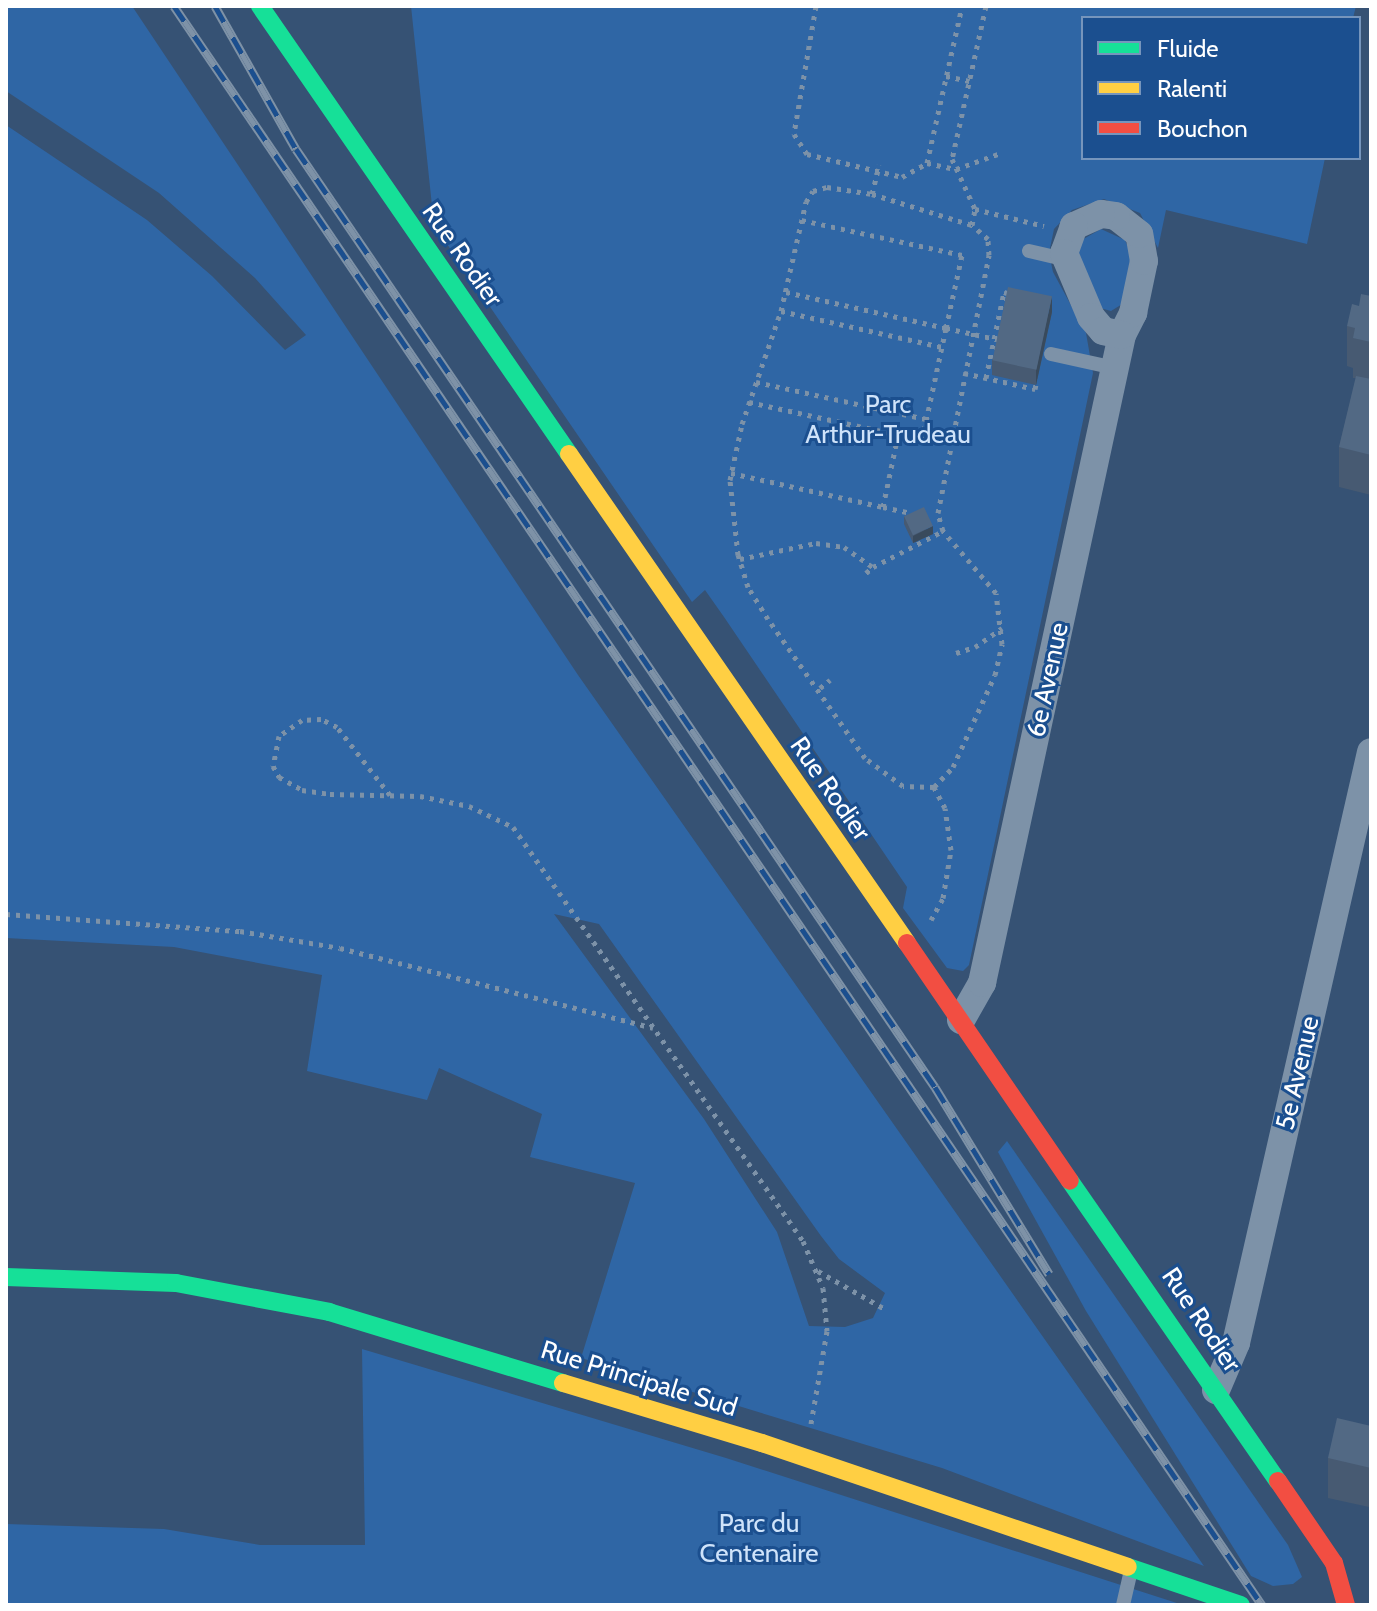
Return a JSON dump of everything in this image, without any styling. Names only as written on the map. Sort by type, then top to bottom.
[{"type":"street","name":"Rue Rodier","points":[[260,6],[1334,1563],[1346,1605]]},
{"type":"street","name":"6e Avenue","points":[[961,1020],[982,983],[1122,335],[1133,313],[1144,261],[1139,234],[1116,216],[1088,217],[1065,239],[1065,259]]},
{"type":"street","points":[[1065,259],[1091,317],[1103,331],[1122,335]]},
{"type":"street","name":"5e Avenue","points":[[1216,1390],[1236,1343],[1360,849],[1371,752]]},
{"type":"street","name":"Rue Principale Sud","points":[[6,1277],[176,1283],[282,1300],[802,1456],[1241,1605]]},
{"type":"lane","points":[[1029,251],[1065,259]]},
{"type":"lane","points":[[1051,354],[1115,368]]},
{"type":"lane","points":[[1123,1605],[1132,1570]]},
{"type":"path","points":[[816,6],[794,134],[807,154],[878,168],[902,177],[927,163],[956,169],[1001,153]]},
{"type":"path","points":[[927,163],[962,6]]},
{"type":"path","points":[[972,225],[975,209],[952,159],[986,6]]},
{"type":"path","points":[[814,14],[825,16]]},
{"type":"path","points":[[946,76],[969,81]]},
{"type":"path","points":[[872,194],[878,168]]},
{"type":"path","points":[[827,187],[872,194],[972,225],[988,239],[989,255],[938,513],[943,531],[992,587],[1003,628],[989,689],[953,767],[934,787],[903,786],[885,777],[865,758],[748,587],[740,559],[731,473],[749,402],[781,311],[801,220],[813,191],[827,187]]},
{"type":"path","points":[[975,209],[1054,229]]},
{"type":"path","points":[[749,402],[922,440],[962,255],[801,220]]},
{"type":"path","points":[[786,292],[997,340]]},
{"type":"path","points":[[986,378],[997,340],[1004,292],[1025,297]]},
{"type":"path","points":[[781,311],[942,347]]},
{"type":"path","points":[[964,373],[1035,389],[1038,374]]},
{"type":"path","points":[[756,382],[926,419]]},
{"type":"path","points":[[883,507],[898,435]]},
{"type":"path","points":[[731,473],[911,513],[914,519],[938,513]]},
{"type":"path","points":[[866,573],[943,531]]},
{"type":"path","points":[[740,559],[816,543],[844,547],[873,567]]},
{"type":"path","points":[[956,653],[975,647],[1003,628]]},
{"type":"path","points":[[820,688],[830,680]]},
{"type":"path","points":[[390,795],[337,727],[321,719],[302,720],[279,736],[273,766],[279,777],[302,790],[390,795],[469,806],[513,827],[760,1176],[817,1271],[827,1331],[821,1387],[802,1456]]},
{"type":"path","points":[[926,927],[943,898],[951,850],[945,808],[934,787]]},
{"type":"path","points":[[6,914],[240,931],[340,948],[654,1028]]},
{"type":"path","points":[[817,1271],[885,1309]]},
{"type":"green space","points":[[6,6],[132,6],[578,675],[1204,1566],[942,1468],[581,1358],[635,1183],[530,1157],[542,1114],[439,1068],[427,1100],[307,1071],[322,975],[174,947],[6,938],[6,125],[147,220],[212,276],[285,350],[306,335],[255,278],[159,193],[6,91]],"holes":[[[554,914],[599,924],[821,1236],[839,1259],[885,1293],[873,1318],[845,1327],[809,1326],[777,1232],[704,1119]]]},
{"type":"green space","name":"Parc Arthur-Trudeau","points":[[411,6],[1356,6],[1354,16],[1081,16],[1081,160],[1325,160],[1307,244],[1166,210],[1158,248],[1140,213],[1104,199],[1072,210],[1054,229],[1049,253],[1053,272],[1086,333],[1093,373],[969,965],[963,971],[947,968],[903,908],[907,887],[724,617],[705,590],[692,602],[434,225]]},
{"type":"green space","points":[[1101,229],[1125,240],[1132,257],[1124,303],[1111,311],[1100,308],[1078,264],[1080,241]]},
{"type":"green space","points":[[1007,1141],[1288,1545],[1302,1577],[1293,1584],[1273,1586],[1251,1576],[1086,1311],[998,1152]]},
{"type":"green space","name":"Parc du Centenaire","points":[[362,1349],[726,1458],[1183,1605],[6,1605],[6,1524],[164,1529],[260,1545],[365,1545]]},
{"type":"building","points":[[1008,287],[1052,296],[1036,370],[992,360]]},
{"type":"building","points":[[1361,294],[1371,296],[1371,342],[1353,338],[1355,328],[1347,326],[1352,304],[1359,306]]},
{"type":"building","points":[[1356,376],[1371,379],[1371,455],[1339,447]]},
{"type":"building","points":[[924,507],[933,526],[913,535],[904,516]]},
{"type":"building","points":[[1337,1418],[1371,1426],[1371,1468],[1328,1458]]},
{"type":"railway","points":[[174,6],[1262,1605]]},
{"type":"railway","points":[[215,6],[296,149],[935,1087],[1049,1274]]},
{"type":"traffic: fast","points":[[260,6],[569,454]]},
{"type":"traffic: fast","points":[[1070,1181],[1278,1481]]},
{"type":"traffic: fast","points":[[6,1277],[176,1283],[329,1312],[563,1383]]},
{"type":"traffic: fast","points":[[1128,1567],[1241,1605]]},
{"type":"traffic: slow","points":[[569,454],[907,943]]},
{"type":"traffic: slow","points":[[563,1383],[762,1443],[1128,1567]]},
{"type":"traffic: jam","points":[[907,943],[1070,1181]]},
{"type":"traffic: jam","points":[[1278,1481],[1334,1563],[1346,1605]]}]
